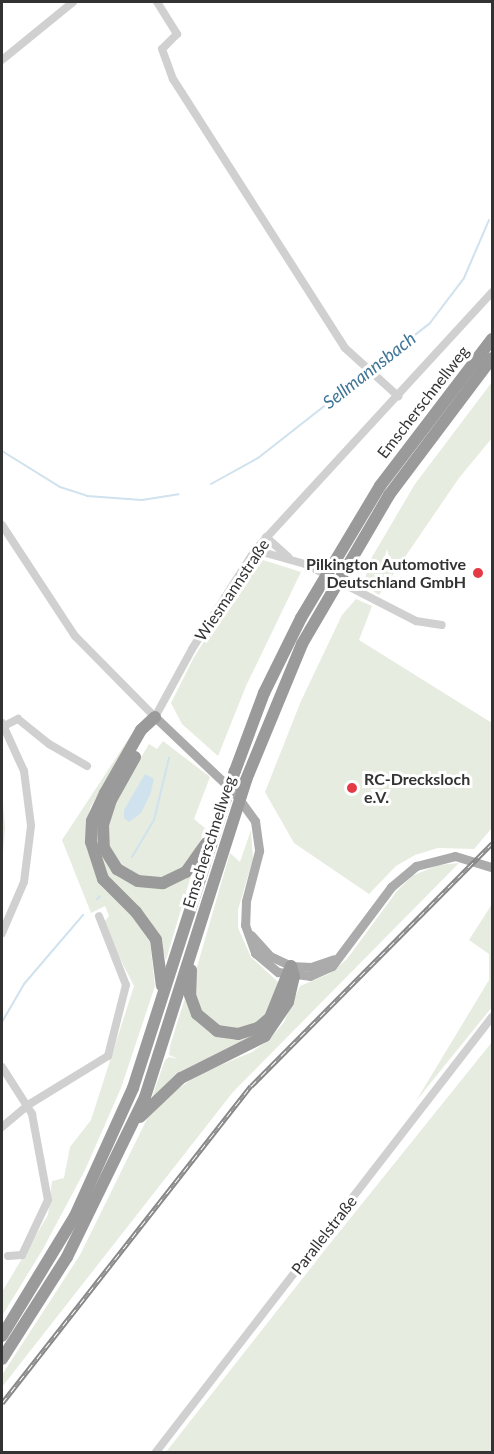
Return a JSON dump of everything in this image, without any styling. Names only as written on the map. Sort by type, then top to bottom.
[{"type":"highway","name":"Emscherschnellweg","points":[[2,1359],[67,1257],[145,1097],[246,780],[328,582],[331,564],[380,486],[492,339]]},
{"type":"highway","name":"Emscherschnellweg","points":[[2,1336],[39,1278],[92,1183],[133,1088],[159,1014],[212,836],[264,693],[328,582],[345,565],[422,448],[492,358]]},
{"type":"highway","points":[[155,717],[104,816],[102,840],[107,855],[129,878],[163,883],[193,865],[212,836]]},
{"type":"highway","points":[[155,717],[141,730],[105,793],[92,821],[91,842],[103,879],[136,912],[156,940],[163,976],[159,1014]]},
{"type":"highway","points":[[194,942],[191,1000],[200,1018],[217,1031],[238,1034],[262,1025],[275,1009],[290,972]]},
{"type":"highway","points":[[120,1149],[144,1112],[174,1083],[265,1036],[285,1010],[290,972]]},
{"type":"main road","points":[[155,717],[234,792],[255,821],[259,851],[244,918],[255,953],[290,972],[325,971],[347,948],[399,879],[416,866],[441,857],[468,858],[492,867]]},
{"type":"street","points":[[2,60],[73,2]]},
{"type":"street","points":[[157,2],[177,34],[162,49],[173,79],[345,348],[399,396]]},
{"type":"street","name":"Wiesmannstraße","points":[[155,717],[192,649],[255,550],[399,396],[492,292]]},
{"type":"street","points":[[2,525],[75,636],[155,717]]},
{"type":"street","points":[[266,537],[291,559]]},
{"type":"street","points":[[255,550],[291,559],[345,582],[416,621],[442,625]]},
{"type":"street","points":[[2,933],[24,882],[31,826],[24,771],[3,724],[18,719],[49,744],[87,766]]},
{"type":"street","points":[[2,1126],[28,1105],[108,1056],[126,985],[99,916]]},
{"type":"street","name":"Parallelstraße","points":[[156,1452],[492,1017]]},
{"type":"street","points":[[2,1067],[28,1105],[48,1200],[22,1255],[8,1256]]},
{"type":"shaded area","points":[[492,382],[492,438],[459,478],[379,595],[363,584],[372,557],[415,484]]},
{"type":"shaded area","points":[[263,560],[301,572],[246,686],[218,756],[182,724],[171,703],[193,659],[249,568]]},
{"type":"shaded area","points":[[356,599],[372,606],[359,640],[492,723],[492,828],[474,849],[438,848],[415,855],[396,866],[369,894],[294,843],[265,792],[301,701],[342,615]]},
{"type":"shaded area","points":[[139,723],[90,808],[86,845],[97,878],[133,917],[150,942],[155,986],[121,1088],[85,1170],[43,1249],[2,1316],[2,1292],[48,1215],[52,1181],[64,1178],[70,1147],[91,1120],[134,986],[106,931],[104,922],[109,916],[105,906],[91,913],[62,840]]},
{"type":"shaded area","points":[[163,741],[210,777],[194,819],[206,829],[187,866],[169,878],[142,878],[115,861],[106,837],[113,805],[149,744],[157,749]]},
{"type":"shaded area","points":[[2,792],[5,827],[2,866]]},
{"type":"shaded area","points":[[104,803],[99,841],[139,885],[193,869],[166,960],[160,940],[107,877],[95,842]]},
{"type":"shaded area","points":[[251,830],[253,859],[238,910],[238,928],[251,957],[278,982],[269,1012],[253,1026],[229,1030],[207,1020],[195,999],[194,977],[230,853],[240,862]]},
{"type":"shaded area","points":[[459,863],[233,1092],[2,1387],[2,1375],[80,1255],[147,1119],[158,1104],[197,1075],[252,1052],[270,1039],[284,1022],[300,986],[329,974],[347,959],[397,891],[412,876],[438,865]]},
{"type":"shaded area","points":[[492,904],[492,1007],[416,1101],[489,980],[489,954],[469,940]]},
{"type":"shaded area","points":[[186,995],[214,1034],[265,1029],[151,1100],[165,1060],[169,1057],[178,1059],[169,1055],[170,1046]]},
{"type":"shaded area","points":[[492,1042],[492,1452],[166,1452],[328,1246]]},
{"type":"water","points":[[145,774],[154,779],[150,795],[141,813],[129,822],[124,818],[124,810]]},
{"type":"waterway","name":"Sellmannsbach","points":[[211,484],[258,458],[430,323],[464,278],[489,220]]},
{"type":"waterway","name":"Sellmannsbach","points":[[2,451],[60,487],[87,496],[142,500],[179,494]]},
{"type":"waterway","points":[[132,857],[154,820],[169,758]]},
{"type":"waterway","points":[[97,899],[100,896]]},
{"type":"waterway","points":[[2,1022],[24,984],[83,915]]},
{"type":"railway","points":[[2,1403],[251,1086],[492,843]]},
{"type":"place","name":"Pilkington Automotive Deutschland GmbH","points":[[478,573]]},
{"type":"place","name":"RC-Drecksloch e.V.","points":[[352,788]]}]
